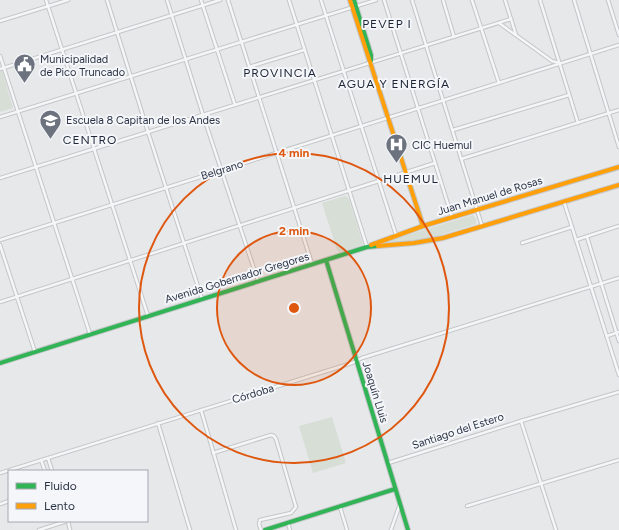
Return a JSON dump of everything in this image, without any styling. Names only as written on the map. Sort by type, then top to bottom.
[{"type":"street","points":[[46,0],[148,316]]},
{"type":"street","points":[[0,21],[68,0]]},
{"type":"street","points":[[107,0],[202,299]]},
{"type":"street","points":[[167,0],[258,281]]},
{"type":"street","points":[[201,0],[235,105]]},
{"type":"street","points":[[2,68],[220,0]]},
{"type":"street","points":[[228,0],[312,264]]},
{"type":"street","points":[[289,0],[367,247]]},
{"type":"street","points":[[321,0],[396,235]]},
{"type":"street","points":[[350,0],[355,7]]},
{"type":"street","points":[[354,0],[423,226]]},
{"type":"street","points":[[0,117],[376,0]]},
{"type":"street","points":[[384,0],[452,217]]},
{"type":"street","points":[[412,0],[482,227]]},
{"type":"street","points":[[443,0],[454,37]]},
{"type":"street","points":[[472,0],[499,83]]},
{"type":"street","points":[[505,0],[516,35]]},
{"type":"street","points":[[540,0],[578,123]]},
{"type":"street","points":[[574,0],[619,147]]},
{"type":"street","points":[[608,0],[619,35]]},
{"type":"street","points":[[0,178],[511,19]]},
{"type":"street","points":[[498,23],[552,61],[560,64]]},
{"type":"street","name":"Belgrano","points":[[0,240],[619,45]]},
{"type":"street","points":[[249,67],[304,50]]},
{"type":"street","points":[[0,56],[2,68],[18,112],[90,334]]},
{"type":"street","points":[[452,130],[569,95]]},
{"type":"street","points":[[461,159],[619,110]]},
{"type":"street","points":[[0,302],[435,163]]},
{"type":"street","name":"Juan Manuel de Rosas","points":[[367,247],[423,226],[619,167]]},
{"type":"street","name":"Avenida Gobernador Gregores","points":[[0,363],[367,247],[428,241],[482,227],[619,185]]},
{"type":"street","points":[[564,202],[619,375]]},
{"type":"street","points":[[576,240],[619,226]]},
{"type":"street","points":[[522,243],[572,227]]},
{"type":"street","points":[[587,236],[601,284],[618,332],[619,341]]},
{"type":"street","points":[[0,245],[35,352]]},
{"type":"street","name":"Joaquín Lluis","points":[[326,260],[408,530]]},
{"type":"street","name":"Córdoba","points":[[9,470],[619,278]]},
{"type":"street","points":[[607,336],[618,332]]},
{"type":"street","name":"Santiago del Estero","points":[[387,463],[619,392]]},
{"type":"street","points":[[201,410],[236,530]]},
{"type":"street","points":[[521,421],[556,530]]},
{"type":"street","points":[[158,423],[190,530]]},
{"type":"street","points":[[213,453],[271,435],[276,439],[296,507],[291,513],[260,520],[258,524],[261,530]]},
{"type":"street","points":[[48,458],[52,470]]},
{"type":"street","points":[[41,460],[45,470]]},
{"type":"street","points":[[468,506],[619,460]]},
{"type":"street","points":[[265,530],[395,489]]},
{"type":"street","points":[[390,530],[400,503]]},
{"type":"street","points":[[339,506],[347,530]]},
{"type":"street","points":[[39,530],[61,522]]},
{"type":"street","points":[[288,523],[290,530]]},
{"type":"shaded area","points":[[2,70],[13,108],[0,112],[0,71]]},
{"type":"shaded area","points":[[345,196],[349,199],[363,244],[359,247],[340,253],[337,250],[322,203]]},
{"type":"shaded area","points":[[473,215],[476,219],[476,224],[434,237],[419,240],[380,243]]},
{"type":"shaded area","points":[[332,417],[346,463],[313,473],[299,426]]},
{"type":"traffic: fast","points":[[354,0],[371,55],[371,61]]},
{"type":"traffic: fast","points":[[0,363],[367,247],[378,246]]},
{"type":"traffic: fast","points":[[326,260],[408,530]]},
{"type":"traffic: fast","points":[[265,530],[395,489]]},
{"type":"traffic: slow","points":[[350,0],[423,226]]},
{"type":"traffic: slow","points":[[371,245],[423,226],[619,167]]},
{"type":"traffic: slow","points":[[378,246],[414,243],[443,238],[619,185]]},
{"type":"place","name":"Municipalidad de Pico Truncado","points":[[24,84]]},
{"type":"place","name":"Escuela 8 Capitan de los Andes","points":[[51,140]]},
{"type":"place","name":"CIC Huemul","points":[[396,164]]},
{"type":"district","name":"PEVEP I","points":[[387,24]]},
{"type":"district","name":"PROVINCIA","points":[[280,73]]},
{"type":"district","name":"AGUA Y ENERGÍA","points":[[394,84]]},
{"type":"district","name":"CENTRO","points":[[90,140]]},
{"type":"district","name":"HUEMUL","points":[[411,179]]}]
